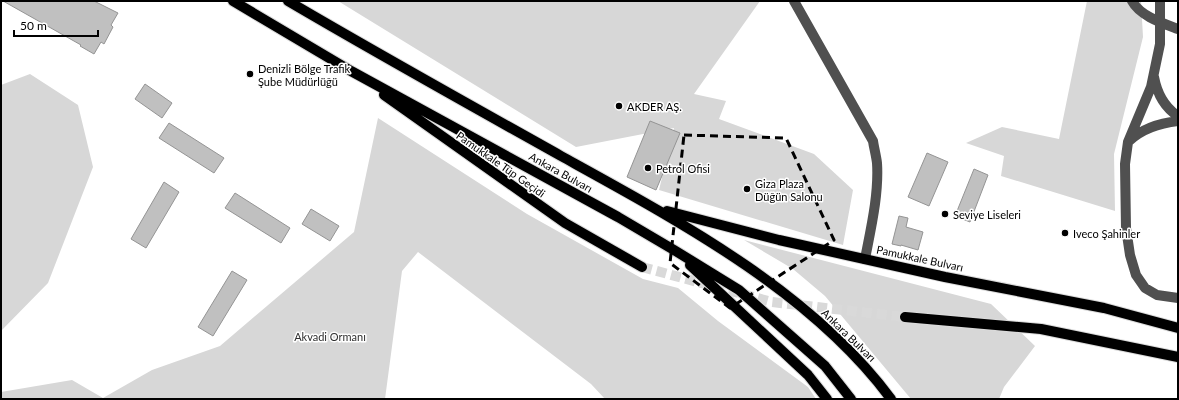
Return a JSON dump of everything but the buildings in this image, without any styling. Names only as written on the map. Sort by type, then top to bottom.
[{"type":"main road","name":"Ankara Bulvarı","points":[[233,1],[351,71],[674,250],[739,290],[825,366],[851,399]]},
{"type":"main road","name":"Ankara Bulvarı","points":[[288,1],[366,47],[657,209],[747,265],[817,319],[874,376],[891,399]]},
{"type":"main road","name":"Pamukkale Tüp Geçidi","points":[[351,71],[565,223],[642,267]]},
{"type":"main road","name":"Pamukkale Bulvarı","points":[[657,209],[779,240],[945,277],[1104,308],[1178,328]]},
{"type":"main road","points":[[674,250],[808,375],[827,399]]},
{"type":"main road","points":[[905,317],[1041,329],[1112,342],[1178,357]]},
{"type":"lane","points":[[794,1],[873,141],[877,162],[876,186],[873,219],[865,259]]},
{"type":"lane","points":[[1132,1],[1136,8],[1160,22],[1178,29]]},
{"type":"lane","points":[[1160,1],[1160,44],[1151,87],[1128,142],[1125,164],[1126,228],[1130,255],[1136,275],[1145,288],[1157,295],[1178,298]]},
{"type":"lane","points":[[1154,73],[1156,86],[1161,98],[1170,111],[1178,116]]},
{"type":"lane","points":[[1128,142],[1145,130],[1168,122],[1178,121]]},
{"type":"highlighted area","points":[[684,135],[786,138],[834,240],[730,308],[670,263]]},
{"type":"green space","points":[[338,1],[760,1],[694,94],[726,101],[719,119],[814,154],[853,190],[843,245],[659,190],[674,128],[576,147]]},
{"type":"green space","points":[[1087,1],[1141,1],[1143,37],[1114,154],[1115,211],[1001,176],[1004,156],[966,143],[1002,127],[1059,139]]},
{"type":"green space","points":[[30,74],[78,105],[93,167],[48,283],[1,331],[1,85]]},
{"type":"green space","name":"Akvadi Ormanı","points":[[378,118],[527,214],[643,279],[678,288],[718,321],[808,387],[816,399],[605,399],[591,384],[418,252],[402,271],[385,399],[1,399],[1,392],[72,380],[103,398],[152,370],[220,346],[354,232]]},
{"type":"green space","points":[[744,240],[991,304],[1035,346],[1004,387],[999,399],[911,399],[825,296],[793,269]]},
{"type":"tunnel","points":[[642,267],[772,302],[905,317]]},
{"type":"place","name":"Denizli Bölge Trafik Şube Müdürlüğü","points":[[250,74]]},
{"type":"place","name":"AKDER AŞ.","points":[[619,106]]},
{"type":"place","name":"Petrol Ofisi","points":[[648,168]]},
{"type":"place","name":"Giza Plaza Düğün Salonu","points":[[747,189]]},
{"type":"place","name":"Seviye Liseleri","points":[[945,214]]},
{"type":"place","name":"Iveco Şahinler","points":[[1065,233]]}]
